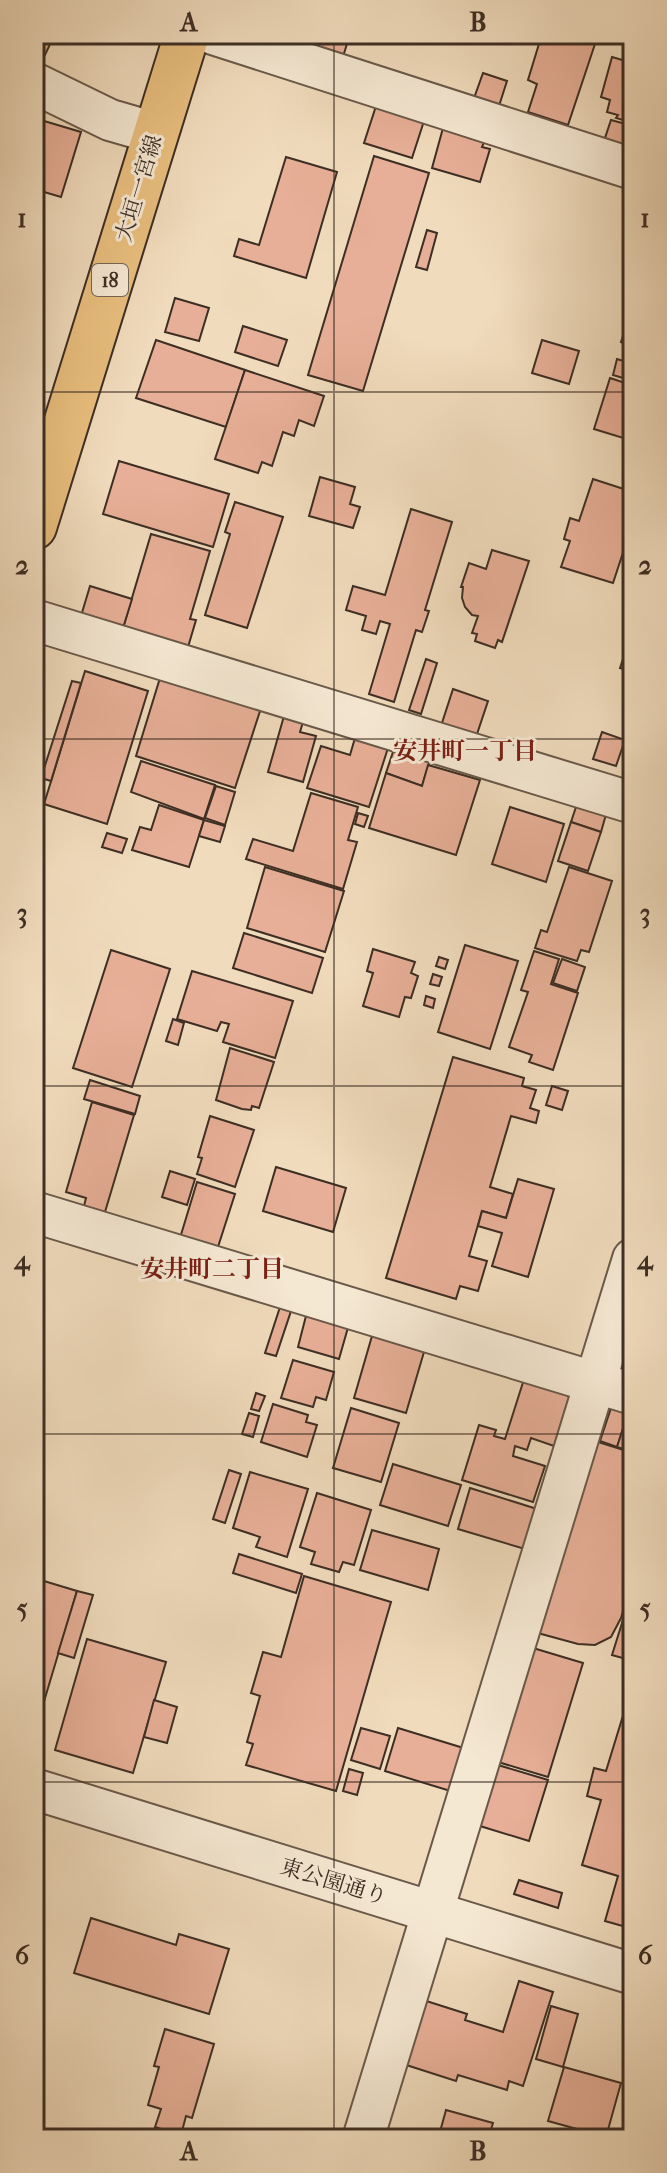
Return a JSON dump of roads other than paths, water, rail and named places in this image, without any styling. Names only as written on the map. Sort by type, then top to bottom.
[{"type":"main road","name":"大垣一宮線","points":[[34,527],[187,34]]},
{"type":"street","points":[[213,34],[633,169]]},
{"type":"street","points":[[34,83],[110,120],[155,133]]},
{"type":"street","points":[[34,620],[633,803]]},
{"type":"street","points":[[34,1212],[633,1394]]},
{"type":"street","points":[[363,2139],[633,1259]]},
{"type":"street","name":"東公園通り","points":[[34,1789],[633,1974]]},
{"type":"district","name":"安井町一丁目","points":[[465,751]]},
{"type":"district","name":"安井町二丁目","points":[[212,1269]]}]
